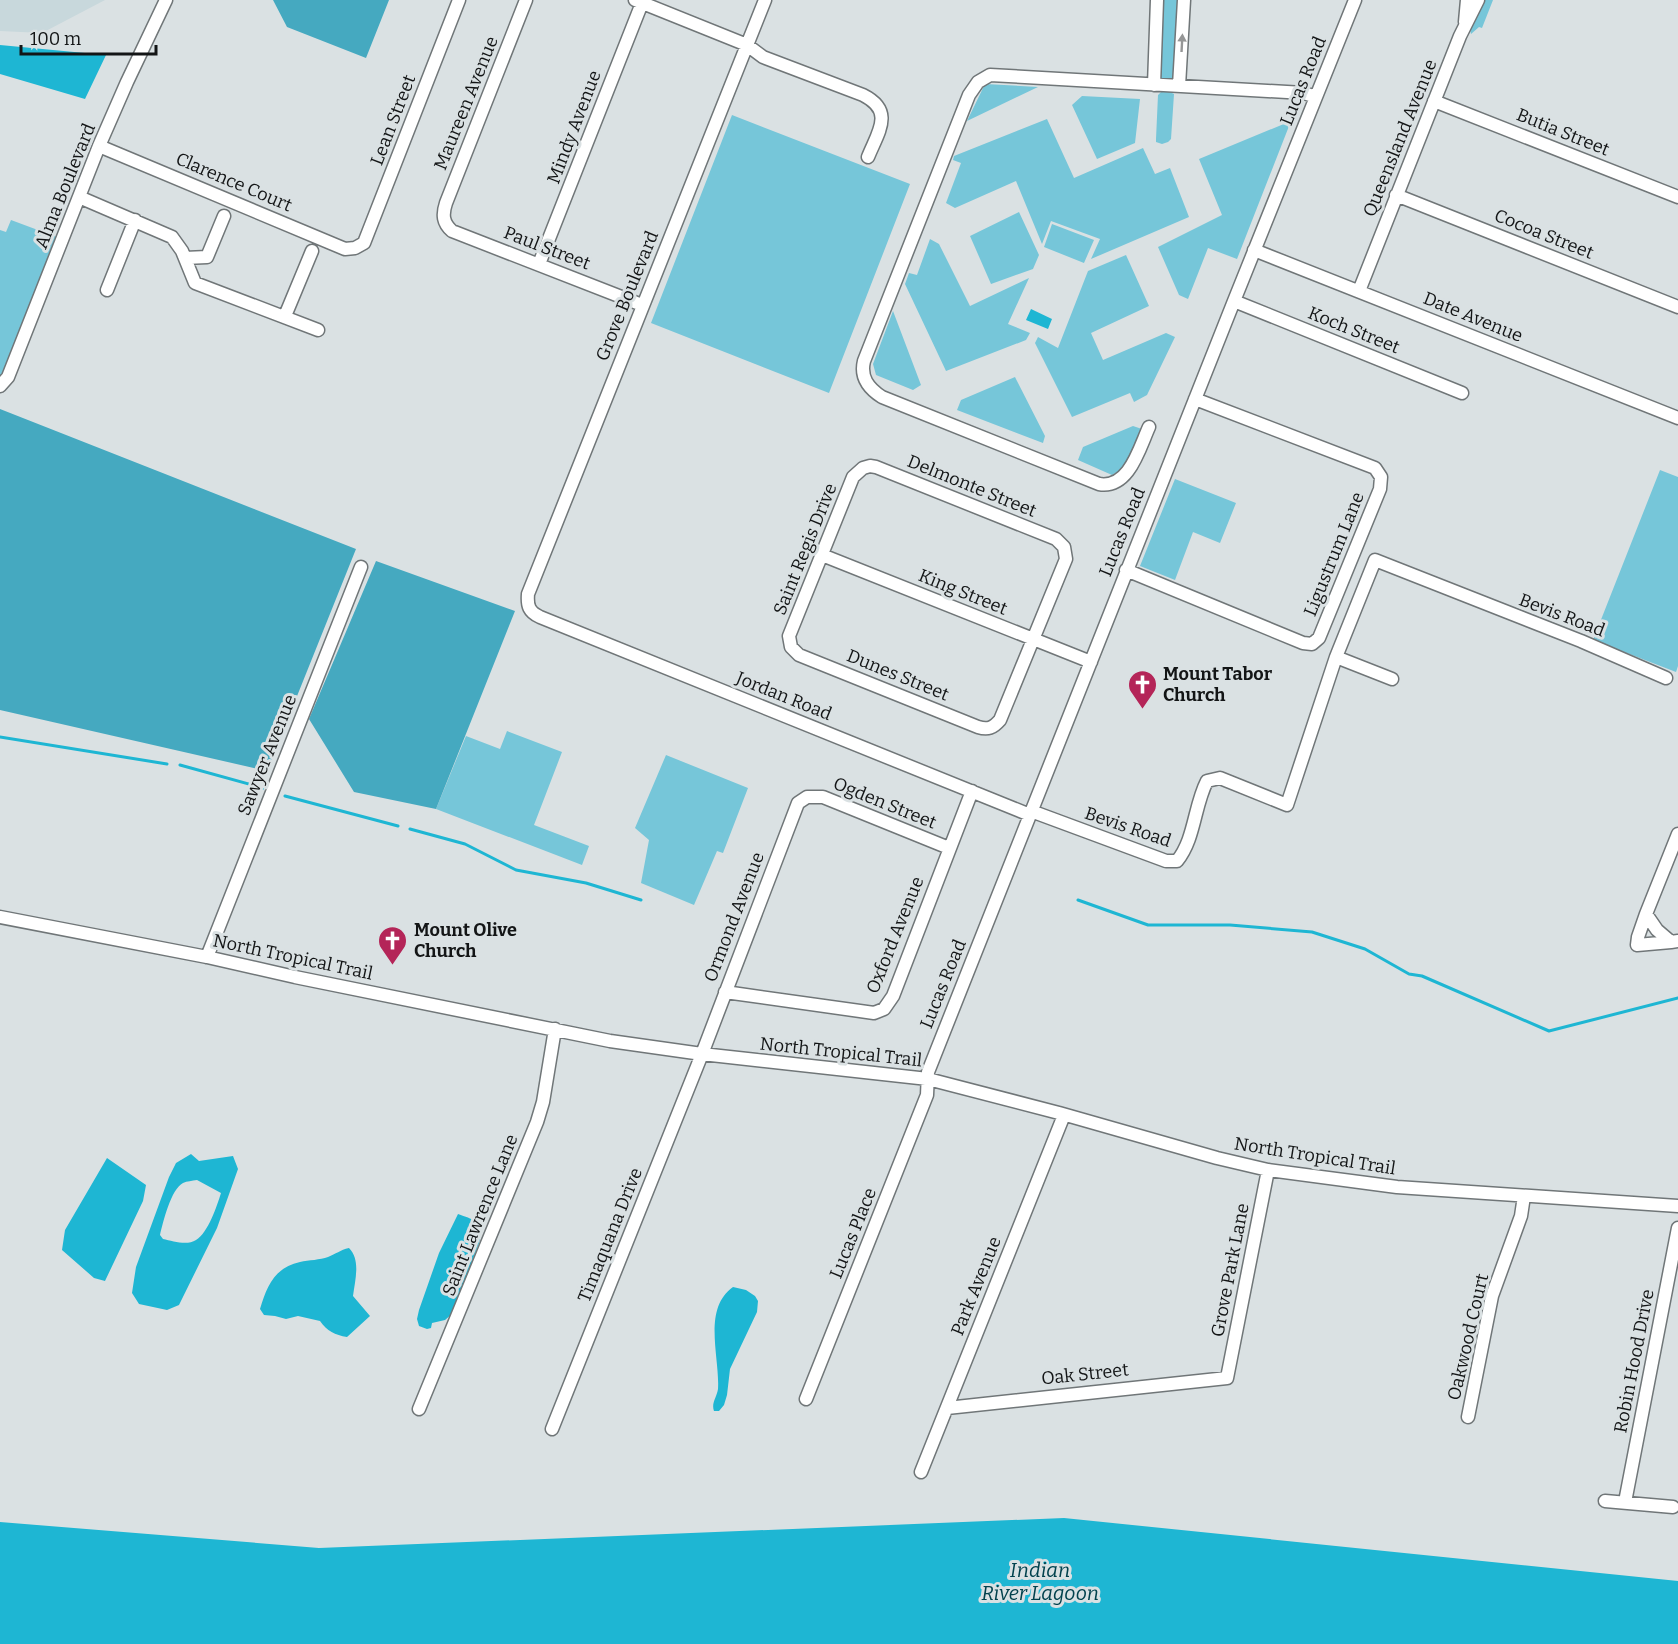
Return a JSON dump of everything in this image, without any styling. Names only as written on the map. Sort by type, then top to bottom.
[{"type":"street","name":"Alma Boulevard","points":[[0,386],[8,376],[99,146],[166,0]]},
{"type":"street","name":"Lean Street","points":[[355,248],[364,243],[459,0]]},
{"type":"street","name":"Maureen Avenue","points":[[444,219],[446,203],[526,0]]},
{"type":"street","name":"Grove Boulevard","points":[[528,607],[528,594],[765,0]]},
{"type":"street","points":[[1154,85],[1157,0]]},
{"type":"street","points":[[1179,86],[1184,0]]},
{"type":"street","name":"Lucas Road","points":[[928,1079],[928,1072],[1126,570],[1355,0]]},
{"type":"street","points":[[1464,26],[1467,0]]},
{"type":"street","name":"Queensland Avenue","points":[[1359,291],[1464,26],[1478,0]]},
{"type":"street","points":[[638,1],[747,45],[763,57],[863,95],[877,103],[883,114],[882,121],[868,157]]},
{"type":"street","name":"Mindy Avenue","points":[[538,264],[638,1]]},
{"type":"street","points":[[1149,427],[1134,462],[1125,475],[1116,483],[1107,486],[882,397],[866,383],[862,368],[969,95],[974,86],[990,75],[1304,93],[1316,97]]},
{"type":"street","name":"Butia Street","points":[[1434,100],[1678,197]]},
{"type":"street","name":"Clarence Court","points":[[99,146],[345,249],[355,248]]},
{"type":"street","name":"Cocoa Street","points":[[1396,195],[1678,307]]},
{"type":"street","points":[[79,197],[172,237],[185,258],[195,283],[318,330]]},
{"type":"street","points":[[185,258],[207,257],[224,216]]},
{"type":"street","name":"Paul Street","points":[[444,219],[452,231],[642,305]]},
{"type":"street","points":[[107,290],[135,220]]},
{"type":"street","name":"Date Avenue","points":[[1254,250],[1678,418]]},
{"type":"street","points":[[285,316],[312,251]]},
{"type":"street","name":"Koch Street","points":[[1233,301],[1462,393]]},
{"type":"street","name":"Ligustrum Lane","points":[[1126,570],[1303,644],[1312,644],[1320,638],[1380,489],[1381,477],[1375,468],[1195,399]]},
{"type":"street","name":"Delmonte Street","points":[[863,468],[876,467],[1056,539],[1064,547],[1066,559],[1033,639]]},
{"type":"street","name":"Saint Regis Drive","points":[[791,647],[789,636],[854,477],[863,468]]},
{"type":"street","name":"King Street","points":[[822,555],[1091,662]]},
{"type":"street","name":"Bevis Road","points":[[1031,813],[1166,861],[1177,861],[1184,852],[1200,794],[1208,781],[1220,778],[1287,805],[1336,657],[1375,560],[1581,641],[1666,678]]},
{"type":"street","name":"Sawyer Avenue","points":[[207,957],[361,567]]},
{"type":"street","name":"Jordan Road","points":[[528,607],[531,612],[540,617],[1031,813]]},
{"type":"street","name":"Dunes Street","points":[[791,647],[799,655],[987,729],[1000,720],[1033,639]]},
{"type":"street","points":[[1336,657],[1392,679]]},
{"type":"street","name":"Oxford Avenue","points":[[725,993],[874,1014],[884,1009],[893,996],[972,791]]},
{"type":"street","name":"Ogden Street","points":[[807,796],[823,797],[949,848]]},
{"type":"street","name":"Ormond Avenue","points":[[702,1054],[793,813],[798,803],[807,796]]},
{"type":"street","points":[[1674,942],[1637,945],[1646,915],[1678,834]]},
{"type":"street","points":[[1646,915],[1657,930],[1674,942]]},
{"type":"street","name":"North Tropical Trail","points":[[0,917],[207,957],[610,1041],[702,1054],[928,1079],[1064,1114],[1216,1158],[1268,1170],[1396,1187],[1678,1206]]},
{"type":"street","name":"Saint Lawrence Lane","points":[[419,1409],[537,1122],[543,1102],[555,1029]]},
{"type":"street","name":"Timaquana Drive","points":[[552,1429],[702,1054]]},
{"type":"street","name":"Lucas Place","points":[[806,1399],[927,1095],[928,1079]]},
{"type":"street","name":"Park Avenue","points":[[921,1472],[1064,1114]]},
{"type":"street","name":"Grove Park Lane","points":[[1227,1378],[1268,1170]]},
{"type":"street","name":"Oakwood Court","points":[[1468,1417],[1492,1296],[1521,1216],[1524,1196]]},
{"type":"street","name":"Robin Hood Drive","points":[[1625,1502],[1678,1228]]},
{"type":"street","name":"Oak Street","points":[[947,1408],[1227,1378]]},
{"type":"street","points":[[1605,1502],[1674,1507]]},
{"type":"shaded area","points":[[0,0],[105,0],[42,33],[0,31]]},
{"type":"shaded area","points":[[273,0],[389,0],[366,58],[287,27]]},
{"type":"shaded area","points":[[1164,0],[1180,0],[1175,77],[1169,80],[1159,75]]},
{"type":"shaded area","points":[[1483,0],[1493,0],[1482,28],[1479,27],[1471,34],[1472,21]]},
{"type":"shaded area","points":[[985,84],[1038,87],[967,121]]},
{"type":"shaded area","points":[[1164,89],[1174,94],[1171,139],[1162,144],[1156,142],[1156,139],[1158,95]]},
{"type":"shaded area","points":[[1082,96],[1140,99],[1135,143],[1097,159],[1072,105]]},
{"type":"shaded area","points":[[732,115],[910,184],[829,393],[651,323]]},
{"type":"shaded area","points":[[1047,119],[1074,178],[1143,148],[1155,174],[1170,168],[1189,217],[1091,259],[1100,239],[1051,221],[1042,244],[1016,181],[955,208],[946,203],[961,163],[953,160],[954,156]]},
{"type":"shaded area","points":[[1291,121],[1237,259],[1208,248],[1188,299],[1179,295],[1158,247],[1222,215],[1199,159]]},
{"type":"shaded area","points":[[1019,212],[1039,255],[1033,269],[991,284],[970,236]]},
{"type":"shaded area","points":[[11,220],[62,239],[22,343],[0,379],[0,230],[6,232]]},
{"type":"shaded area","points":[[1052,224],[1094,240],[1084,263],[1044,247]]},
{"type":"shaded area","points":[[930,239],[939,244],[970,306],[1029,278],[1008,324],[1030,333],[1026,340],[946,371],[905,284],[909,273],[917,275]]},
{"type":"shaded area","points":[[1126,255],[1149,306],[1091,333],[1103,360],[1166,333],[1175,337],[1147,395],[1134,402],[1130,393],[1072,417],[1035,343],[1038,337],[1058,348],[1088,271]]},
{"type":"shaded area","points":[[893,311],[921,385],[913,390],[876,375],[873,364]]},
{"type":"shaded area","points":[[1015,377],[1045,436],[1043,443],[957,410],[961,400]]},
{"type":"shaded area","points":[[0,409],[356,549],[267,771],[0,710]]},
{"type":"shaded area","points":[[1133,426],[1142,429],[1125,467],[1112,475],[1078,460],[1083,447]]},
{"type":"shaded area","points":[[1660,470],[1678,477],[1678,666],[1676,672],[1593,640]]},
{"type":"shaded area","points":[[1175,479],[1236,503],[1220,543],[1193,532],[1175,580],[1140,566]]},
{"type":"shaded area","points":[[376,561],[515,611],[436,809],[354,792],[309,719]]},
{"type":"shaded area","points":[[507,731],[562,752],[534,825],[589,846],[582,865],[436,809],[466,736],[500,749]]},
{"type":"shaded area","points":[[666,755],[748,788],[723,853],[717,851],[694,905],[641,883],[649,840],[635,828]]},
{"type":"water","points":[[0,45],[106,55],[85,99],[0,74]]},
{"type":"water","points":[[1031,309],[1052,319],[1048,329],[1026,320]]},
{"type":"water","points":[[191,1154],[199,1161],[233,1156],[238,1169],[217,1228],[179,1305],[167,1310],[139,1304],[132,1293],[136,1267],[176,1163]],"holes":[[[197,1180],[221,1193],[208,1225],[196,1240],[188,1243],[180,1242],[163,1239],[160,1235],[171,1199],[183,1183]]]},
{"type":"water","points":[[107,1158],[146,1185],[143,1201],[105,1281],[94,1278],[62,1250],[65,1230]]},
{"type":"water","points":[[458,1214],[477,1223],[480,1230],[479,1243],[452,1314],[445,1320],[432,1323],[431,1328],[427,1329],[419,1326],[417,1319],[419,1310],[439,1253]]},
{"type":"water","points":[[349,1248],[356,1264],[353,1296],[370,1316],[347,1337],[332,1332],[320,1321],[298,1316],[286,1319],[264,1315],[260,1309],[269,1286],[278,1273],[291,1265],[325,1258]]},
{"type":"water","points":[[733,1287],[746,1290],[755,1296],[758,1301],[757,1312],[730,1369],[724,1405],[719,1411],[714,1411],[718,1389],[715,1321],[724,1296]]},
{"type":"water","name":"Indian River Lagoon","points":[[1064,1518],[1678,1581],[1678,1644],[0,1644],[0,1522],[319,1548]]},
{"type":"waterway","points":[[0,737],[167,764]]},
{"type":"waterway","points":[[180,765],[263,788]]},
{"type":"waterway","points":[[285,796],[398,826]]},
{"type":"waterway","points":[[410,829],[465,844],[516,870],[586,883],[641,900]]},
{"type":"waterway","points":[[1078,900],[1148,925],[1230,925],[1312,932],[1365,949],[1409,974],[1422,976],[1549,1031],[1678,998]]},
{"type":"place","name":"Mount Tabor Church","points":[[1142,710]]},
{"type":"place","name":"Mount Olive Church","points":[[393,966]]}]
